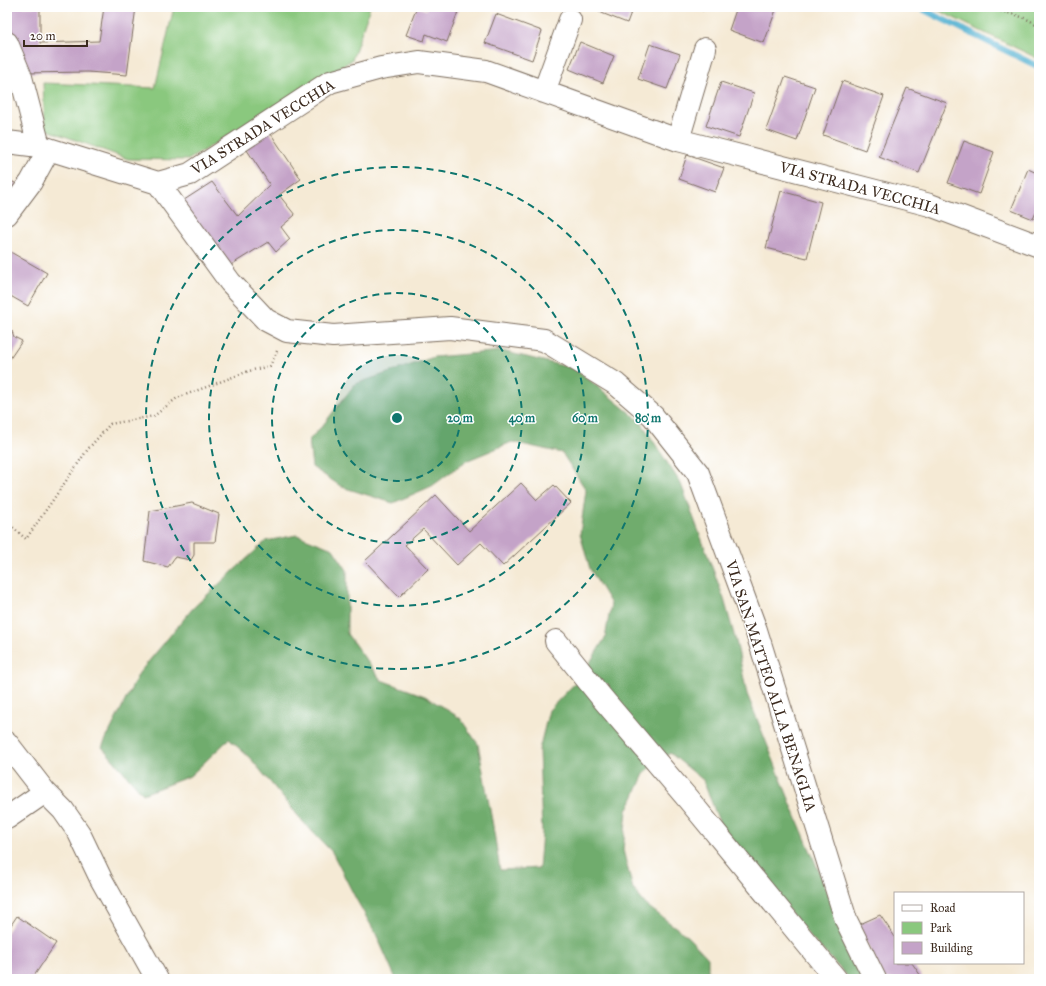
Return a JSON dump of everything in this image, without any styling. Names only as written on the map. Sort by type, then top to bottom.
[{"type":"street","points":[[544,92],[570,20]]},
{"type":"street","points":[[7,43],[21,76],[44,148],[32,182],[7,214]]},
{"type":"street","points":[[678,140],[705,49]]},
{"type":"street","name":"VIA STRADA VECCHIA","points":[[158,183],[190,174],[330,82],[381,68],[419,62],[486,71],[678,140],[930,205],[1039,246]]},
{"type":"street","points":[[7,142],[44,148],[158,183]]},
{"type":"street","name":"VIA SAN MATTEO ALLA BENAGLIA","points":[[158,183],[230,282],[266,320],[287,331],[333,336],[450,328],[544,340],[616,384],[654,416],[698,473],[756,630],[846,920],[875,979]]},
{"type":"street","points":[[556,641],[836,979]]},
{"type":"street","points":[[7,743],[45,792],[63,810],[79,833],[101,879],[157,979]]},
{"type":"street","points":[[7,818],[45,792]]},
{"type":"path","points":[[977,7],[1013,14],[1039,26]]},
{"type":"path","points":[[7,522],[26,539],[88,449],[110,424],[154,416],[177,398],[249,371],[270,366],[287,331]]},
{"type":"green space","points":[[174,7],[370,7],[352,60],[188,160],[128,159],[45,129],[43,83],[155,88]]},
{"type":"green space","points":[[931,7],[1039,7],[1039,59]]},
{"type":"green space","points":[[502,351],[576,369],[641,422],[681,484],[724,599],[737,645],[747,694],[864,979],[850,979],[811,938],[720,824],[703,780],[670,753],[645,772],[627,811],[623,850],[633,889],[646,905],[686,935],[708,958],[708,979],[396,979],[376,934],[332,852],[304,823],[251,759],[229,739],[190,776],[143,794],[102,747],[139,673],[193,608],[266,541],[297,535],[333,549],[347,570],[347,634],[381,680],[425,696],[460,718],[478,744],[500,870],[539,868],[542,833],[539,750],[549,710],[581,677],[605,638],[611,604],[590,569],[580,534],[586,490],[562,453],[512,442],[466,461],[432,486],[393,503],[342,487],[312,467],[309,440],[323,425],[355,384],[434,357]]},
{"type":"building","points":[[7,7],[40,7],[40,43],[99,41],[104,7],[136,7],[127,75],[88,72],[23,73],[7,16]]},
{"type":"building","points":[[417,7],[426,10],[427,7],[454,7],[459,9],[447,42],[426,34],[424,41],[406,35]]},
{"type":"building","points":[[601,7],[633,7],[627,23],[599,12]]},
{"type":"building","points":[[691,7],[704,7],[703,11]]},
{"type":"building","points":[[737,7],[777,7],[764,43],[729,30]]},
{"type":"building","points":[[496,14],[542,31],[532,60],[485,43]]},
{"type":"building","points":[[580,42],[614,56],[603,83],[569,69]]},
{"type":"building","points":[[650,44],[680,54],[667,89],[638,79]]},
{"type":"building","points":[[785,77],[815,87],[797,141],[766,130]]},
{"type":"building","points":[[842,81],[884,96],[865,150],[823,135]]},
{"type":"building","points":[[721,82],[754,93],[739,137],[706,126]]},
{"type":"building","points":[[907,88],[947,103],[919,173],[879,157]]},
{"type":"building","points":[[267,128],[301,179],[279,195],[295,215],[281,227],[290,239],[276,252],[268,242],[226,268],[181,202],[212,182],[238,216],[270,185],[243,144]]},
{"type":"building","points":[[964,141],[994,152],[979,194],[948,183]]},
{"type":"building","points":[[687,155],[724,168],[715,192],[679,179]]},
{"type":"building","points":[[1028,169],[1039,174],[1039,206],[1033,219],[1011,210]]},
{"type":"building","points":[[7,179],[17,184],[7,201]]},
{"type":"building","points":[[781,191],[821,202],[807,258],[766,248]]},
{"type":"building","points":[[7,250],[47,273],[28,306],[7,294]]},
{"type":"building","points":[[7,329],[12,331],[14,337],[22,341],[7,363]]},
{"type":"building","points":[[521,483],[537,500],[554,485],[571,503],[503,566],[481,543],[457,565],[423,529],[405,545],[428,569],[399,597],[365,561],[436,495],[469,531]]},
{"type":"building","points":[[192,503],[219,514],[215,542],[194,542],[194,555],[191,560],[175,557],[168,567],[144,561],[150,511]]},
{"type":"building","points":[[880,915],[894,936],[894,964],[913,964],[923,979],[884,979],[858,925]]},
{"type":"building","points":[[17,916],[56,943],[32,979],[15,979],[7,974],[7,931]]},
{"type":"waterway","points":[[918,7],[1039,67]]}]
